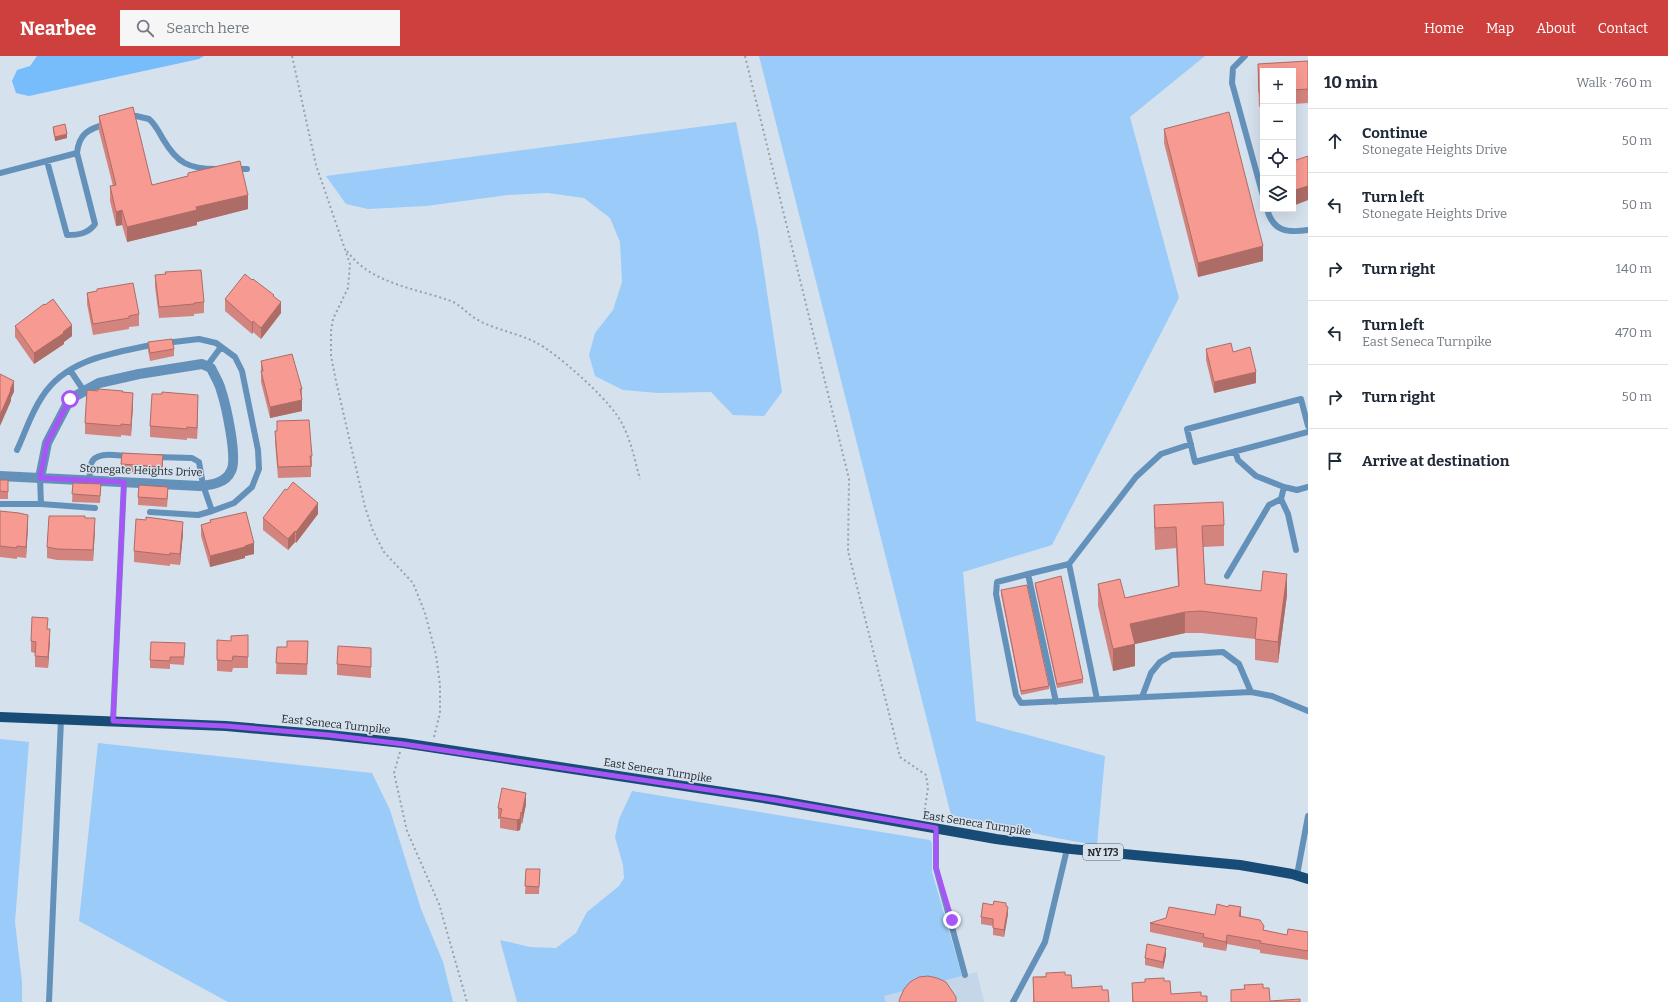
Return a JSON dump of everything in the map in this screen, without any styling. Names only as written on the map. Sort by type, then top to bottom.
[{"type":"main road","name":"East Seneca Turnpike","points":[[0,717],[226,726],[329,735],[403,744],[775,800],[922,826],[1067,849],[1240,865],[1296,875],[1308,879]]},
{"type":"street","points":[[40,478],[47,443],[70,399],[99,383],[138,374],[202,364],[207,366]]},
{"type":"street","name":"Stonegate Heights Drive","points":[[0,476],[203,485],[217,484],[231,472],[234,462],[232,441],[221,390],[211,368],[207,366]]},
{"type":"lane","points":[[1245,56],[1233,68],[1232,83],[1260,185]]},
{"type":"lane","points":[[122,120],[136,116],[149,119],[177,159],[189,166],[199,168],[247,169]]},
{"type":"lane","points":[[47,161],[67,235],[78,235],[90,231],[95,224],[77,153],[78,142],[82,135],[90,130],[116,121]]},
{"type":"lane","points":[[0,173],[77,153]]},
{"type":"lane","points":[[1268,212],[1273,221],[1281,230],[1291,232],[1308,230]]},
{"type":"lane","points":[[17,450],[42,397],[59,378],[70,370],[97,357],[161,343],[198,339],[216,343],[235,358],[242,371],[258,450],[259,469],[252,487],[234,503],[198,515],[150,512]]},
{"type":"lane","points":[[207,366],[221,347]]},
{"type":"lane","points":[[70,370],[84,391]]},
{"type":"lane","points":[[1308,426],[1301,399],[1187,429],[1195,462],[1308,432]]},
{"type":"lane","points":[[1191,444],[1161,454],[1136,477],[1069,564],[997,582],[996,594],[1016,695],[1021,703],[1251,692],[1272,696],[1308,711]]},
{"type":"lane","points":[[1236,451],[1238,460],[1256,476],[1284,487],[1297,490],[1308,487]]},
{"type":"lane","points":[[90,480],[91,464],[95,458],[101,455],[139,456]]},
{"type":"lane","points":[[147,456],[192,458],[199,462],[203,485],[212,511]]},
{"type":"lane","points":[[40,478],[41,504]]},
{"type":"lane","points":[[113,721],[124,482]]},
{"type":"lane","points":[[1284,487],[1281,499],[1288,514],[1296,550]]},
{"type":"lane","points":[[1227,576],[1269,504],[1281,499]]},
{"type":"lane","points":[[0,504],[41,504],[95,508]]},
{"type":"lane","points":[[1069,564],[1097,699]]},
{"type":"lane","points":[[1028,574],[1056,702]]},
{"type":"lane","points":[[1142,697],[1151,673],[1160,662],[1172,655],[1222,652],[1239,664],[1251,692]]},
{"type":"lane","points":[[49,1002],[62,719]]},
{"type":"lane","points":[[1296,875],[1308,816]]},
{"type":"lane","points":[[936,828],[936,868],[965,975]]},
{"type":"lane","points":[[1013,1002],[1046,942],[1067,849]]},
{"type":"path","points":[[292,56],[316,164],[350,264],[350,279],[348,288],[333,319],[331,356],[365,507],[372,531],[384,552],[413,583],[425,613],[436,655],[440,685],[440,713],[432,748]]},
{"type":"path","points":[[745,56],[849,479],[848,551],[900,757],[926,775],[928,788],[922,826]]},
{"type":"path","points":[[345,248],[353,260],[364,269],[383,279],[453,302],[477,320],[534,342],[554,355],[595,391],[616,415],[630,442],[640,480]]},
{"type":"path","points":[[403,744],[394,773],[407,831],[439,904],[467,1002]]},
{"type":"shaded area","points":[[37,56],[204,56],[199,59],[29,96],[16,93],[12,81],[17,70],[30,66]]},
{"type":"shaded area","points":[[759,56],[1205,56],[1130,117],[1179,298],[1052,545],[963,572],[976,721],[1105,756],[1097,845],[1042,835],[951,815]]},
{"type":"shaded area","points":[[736,122],[758,232],[782,392],[764,416],[733,415],[711,392],[658,393],[623,390],[595,376],[589,355],[595,333],[613,310],[622,282],[620,242],[610,218],[584,198],[548,193],[508,195],[426,206],[368,209],[346,204],[326,176]]},
{"type":"shaded area","points":[[0,739],[29,742],[15,922],[22,982],[22,1002],[0,1002]]},
{"type":"shaded area","points":[[98,743],[372,773],[390,810],[421,909],[443,962],[453,1002],[228,1002],[79,921]]},
{"type":"shaded area","points":[[632,791],[930,840],[932,843],[932,872],[962,976],[884,996],[886,1002],[517,1002],[500,940],[530,947],[556,948],[576,933],[587,912],[619,886],[624,878],[623,865],[615,837],[619,819]]},
{"type":"shaded area","points":[[977,972],[984,1002],[886,1002],[884,996]]},
{"type":"building","points":[[1308,61],[1308,89],[1296,90],[1296,68],[1260,68],[1259,92],[1258,64]]},
{"type":"building","points":[[133,107],[152,185],[188,176],[188,173],[240,161],[248,195],[196,207],[197,210],[127,227],[122,210],[116,212],[110,186],[116,185],[99,116]]},
{"type":"building","points":[[1229,112],[1263,246],[1198,263],[1164,129]]},
{"type":"building","points":[[65,124],[67,134],[55,137],[53,127]]},
{"type":"building","points":[[1308,156],[1308,186],[1296,190],[1296,176],[1296,160]]},
{"type":"building","points":[[201,270],[204,302],[159,307],[155,275],[166,274],[165,272]]},
{"type":"building","points":[[245,274],[274,295],[273,296],[281,302],[261,328],[253,321],[252,323],[225,299]]},
{"type":"building","points":[[133,283],[139,314],[129,316],[129,318],[93,324],[87,293],[97,291],[97,289]]},
{"type":"building","points":[[53,299],[72,325],[63,332],[64,333],[34,353],[15,326]]},
{"type":"building","points":[[172,339],[174,349],[150,353],[148,342]]},
{"type":"building","points":[[1231,343],[1233,352],[1250,347],[1256,372],[1214,382],[1206,349]]},
{"type":"building","points":[[292,354],[302,389],[300,389],[302,400],[270,407],[261,371],[263,371],[261,361]]},
{"type":"building","points":[[0,374],[14,381],[0,415]]},
{"type":"building","points":[[98,389],[133,393],[131,425],[121,424],[121,426],[85,423],[87,390],[98,391]]},
{"type":"building","points":[[162,392],[198,395],[197,428],[187,427],[187,429],[150,426],[152,394],[162,394]]},
{"type":"building","points":[[309,420],[312,456],[310,456],[311,466],[278,467],[275,431],[277,431],[277,421]]},
{"type":"building","points":[[122,453],[163,455],[162,467],[121,464]]},
{"type":"building","points":[[0,480],[8,480],[8,492],[0,491]]},
{"type":"building","points":[[293,482],[318,503],[296,532],[295,531],[288,539],[263,518],[285,489],[287,490]]},
{"type":"building","points":[[73,483],[101,484],[100,496],[72,494]]},
{"type":"building","points":[[139,485],[168,487],[167,499],[138,497]]},
{"type":"building","points":[[1223,502],[1224,525],[1202,526],[1205,584],[1261,591],[1263,571],[1287,574],[1278,642],[1255,639],[1257,618],[1201,611],[1185,612],[1130,624],[1135,644],[1113,649],[1098,584],[1120,579],[1125,598],[1179,586],[1176,527],[1155,528],[1154,505]]},
{"type":"building","points":[[0,511],[28,515],[26,547],[17,546],[17,548],[0,546]]},
{"type":"building","points":[[246,512],[254,543],[245,547],[210,556],[201,525],[211,522],[210,520]]},
{"type":"building","points":[[49,516],[85,516],[85,518],[95,518],[93,550],[57,549],[47,547]]},
{"type":"building","points":[[146,517],[183,522],[180,554],[170,553],[170,555],[134,551],[136,519],[146,520]]},
{"type":"building","points":[[1061,576],[1083,679],[1057,684],[1035,583]]},
{"type":"building","points":[[1027,585],[1049,686],[1021,691],[1001,590]]},
{"type":"building","points":[[32,617],[48,618],[47,629],[50,629],[48,657],[35,656],[36,642],[31,641]]},
{"type":"building","points":[[248,635],[248,657],[233,656],[232,661],[217,660],[217,640],[231,641],[231,636]]},
{"type":"building","points":[[287,641],[308,641],[307,664],[276,663],[277,647],[287,647]]},
{"type":"building","points":[[151,642],[185,643],[184,657],[170,657],[170,661],[150,660]]},
{"type":"building","points":[[338,646],[371,648],[371,667],[337,664]]},
{"type":"building","points":[[502,788],[526,793],[520,819],[517,820],[500,817],[502,809],[498,808]]},
{"type":"building","points":[[526,869],[540,869],[539,887],[525,886]]},
{"type":"building","points":[[994,901],[1006,903],[1006,906],[1008,907],[1004,930],[993,928],[993,919],[981,917],[983,903],[993,905]]},
{"type":"building","points":[[1217,904],[1228,907],[1229,905],[1241,907],[1239,916],[1260,920],[1264,926],[1263,930],[1287,935],[1288,929],[1308,932],[1308,951],[1260,943],[1261,941],[1227,935],[1226,942],[1203,937],[1204,934],[1150,923],[1166,918],[1169,907],[1215,915]]},
{"type":"building","points":[[1147,944],[1166,948],[1163,962],[1145,958]]},
{"type":"building","points":[[1065,972],[1065,975],[1071,975],[1072,988],[1102,986],[1102,990],[1108,990],[1109,1002],[1034,1002],[1033,977],[1046,977],[1046,973]]},
{"type":"building","points":[[928,976],[946,982],[956,997],[956,1002],[899,1002],[904,989],[910,982],[919,977]]},
{"type":"building","points":[[1164,978],[1164,981],[1170,981],[1171,994],[1201,992],[1201,996],[1207,996],[1207,1002],[1133,1002],[1132,983],[1145,982],[1145,979]]},
{"type":"building","points":[[1263,984],[1263,988],[1269,988],[1270,1001],[1300,999],[1300,1002],[1231,1002],[1231,990],[1245,989],[1244,985]]},
{"type":"route","points":[[70,399],[47,443],[40,478],[124,482],[113,721],[226,726],[329,735],[403,744],[775,800],[936,828],[936,868],[952,920]]}]
